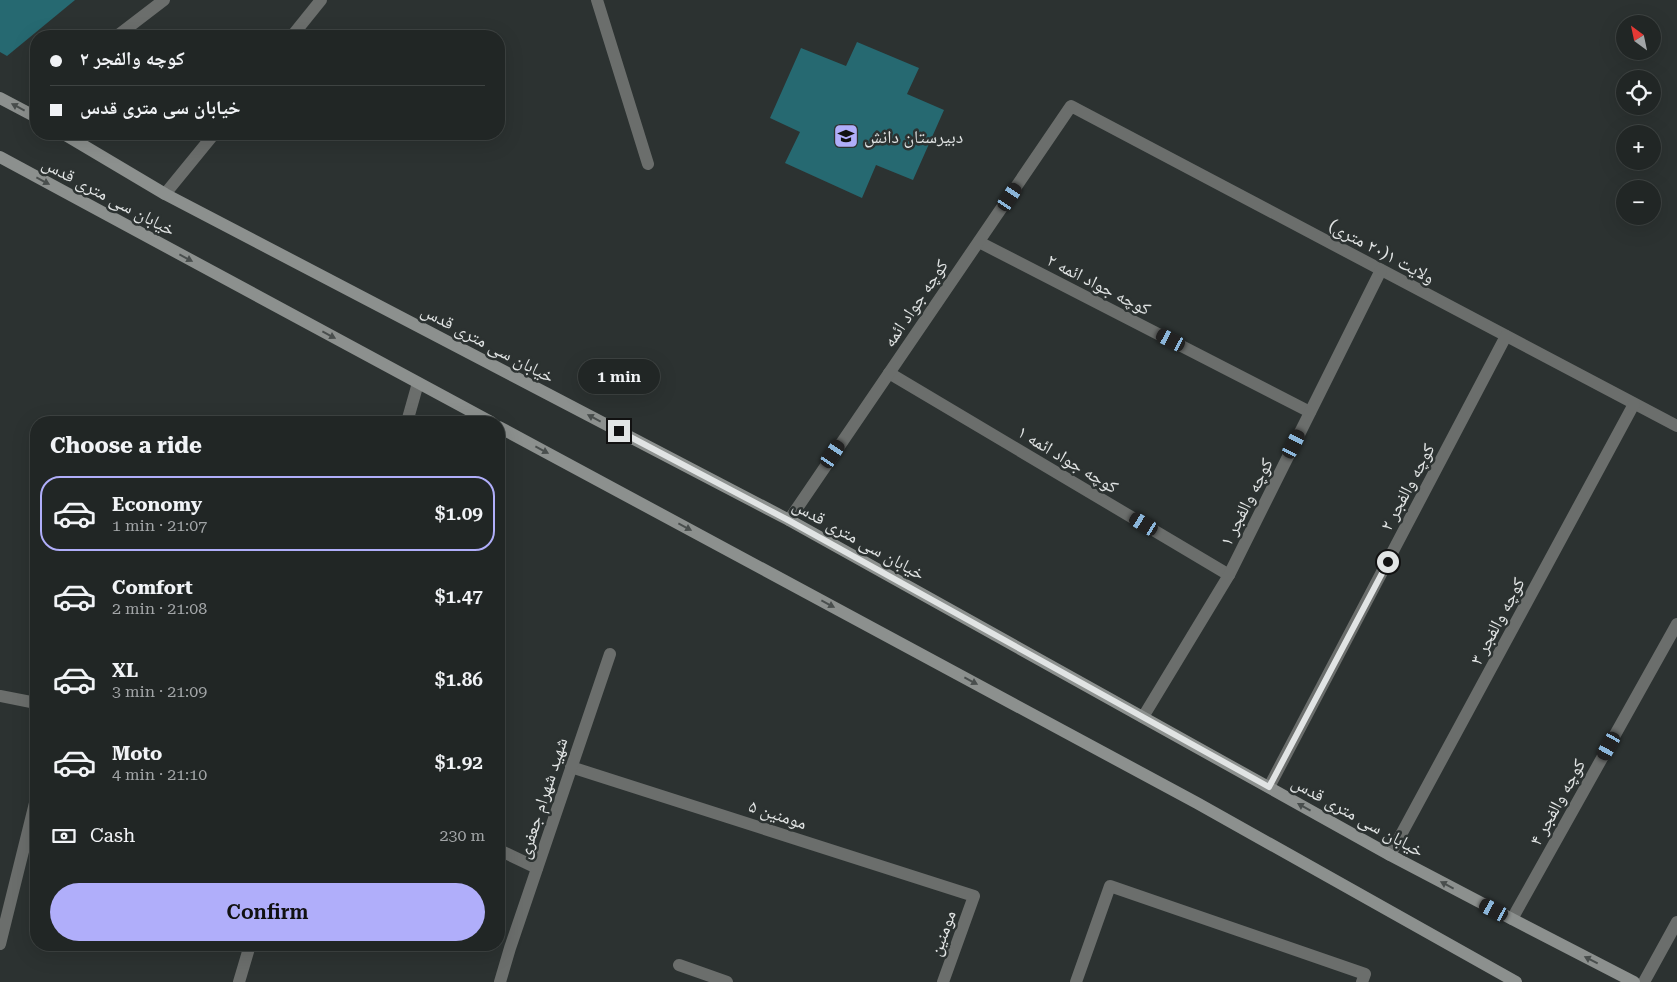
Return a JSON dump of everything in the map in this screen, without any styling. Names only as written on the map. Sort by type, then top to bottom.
[{"type":"main road","points":[[0,98],[30,114]]},
{"type":"main road","name":"خیابان سی متری قدس","points":[[74,140],[165,194],[788,520],[1390,855],[1634,982]]},
{"type":"main road","name":"خیابان سی متری قدس","points":[[0,158],[480,416]]},
{"type":"main road","points":[[505,429],[1196,803],[1516,982]]},
{"type":"street","points":[[125,30],[164,0]]},
{"type":"street","points":[[297,30],[322,0]]},
{"type":"street","points":[[597,0],[648,164]]},
{"type":"street","name":"کوچه جواد ائمه","points":[[788,520],[1071,106]]},
{"type":"street","name":"ولایت ۱(۲۰ متری)","points":[[1071,106],[1677,426]]},
{"type":"street","points":[[165,194],[209,140]]},
{"type":"street","name":"کوچه جواد ائمه ۲","points":[[979,242],[1310,412]]},
{"type":"street","name":"کوچه والفجر ۱","points":[[1143,717],[1229,575],[1381,270]]},
{"type":"street","name":"کوچه والفجر ۲","points":[[1269,787],[1506,336]]},
{"type":"street","name":"کوچه جواد ائمه ۱","points":[[889,373],[1229,575]]},
{"type":"street","points":[[409,416],[418,383]]},
{"type":"street","name":"کوچه والفجر ۳","points":[[1390,855],[1634,404]]},
{"type":"street","name":"کوچه والفجر ۴","points":[[1512,919],[1677,624]]},
{"type":"street","name":"شهید شهرام جعفری","points":[[504,981],[537,868],[610,654]]},
{"type":"street","points":[[0,696],[30,702]]},
{"type":"street","name":"۵ مومنین","points":[[571,767],[974,896]]},
{"type":"street","points":[[0,944],[30,823]]},
{"type":"street","points":[[505,853],[537,868]]},
{"type":"street","points":[[1076,982],[1110,886],[1364,974],[1362,982]]},
{"type":"street","name":"مومنین","points":[[943,982],[974,896]]},
{"type":"street","points":[[1644,982],[1677,922]]},
{"type":"street","points":[[239,982],[248,951]]},
{"type":"street","points":[[679,965],[727,982]]},
{"type":"building","points":[[0,0],[75,0],[39,30],[30,30],[30,37],[7,56],[0,52]]},
{"type":"building","points":[[857,42],[919,68],[907,94],[944,110],[913,180],[876,165],[862,198],[785,163],[800,132],[770,118],[801,48],[846,66]]},
{"type":"place","name":"دبیرستان دانش","points":[[846,136]]},
{"type":"route","points":[[619,431],[788,520],[1269,787],[1388,562]]}]
